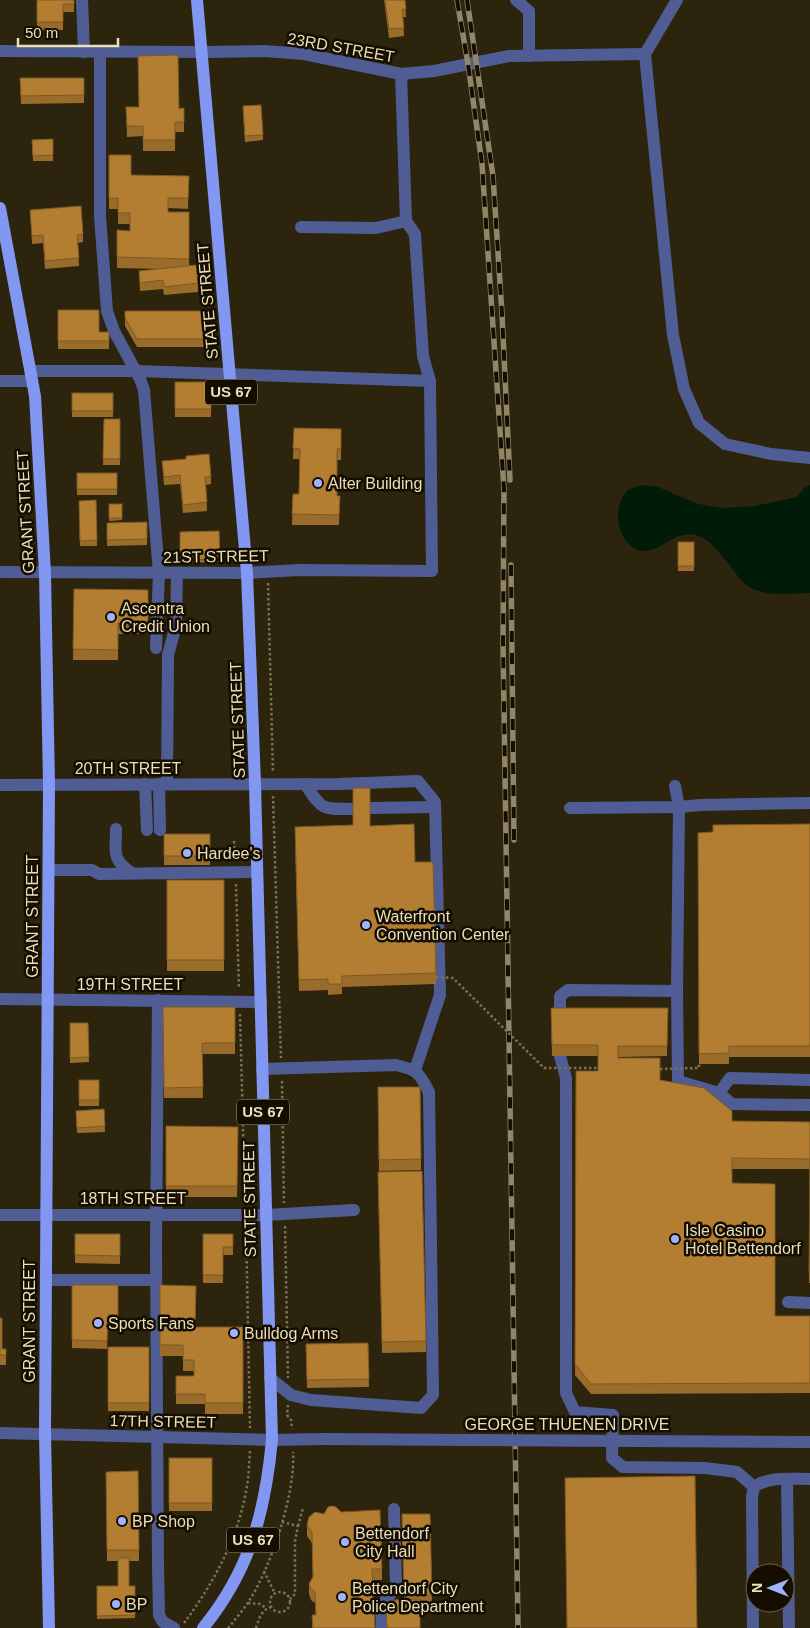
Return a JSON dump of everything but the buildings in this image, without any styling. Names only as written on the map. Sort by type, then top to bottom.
[{"type":"main road","name":"STATE STREET","points":[[198,0],[247,573],[255,784],[272,1440]]},
{"type":"main road","name":"GRANT STREET","points":[[0,208],[35,396],[44,573],[49,785],[45,1434],[49,1628]]},
{"type":"main road","name":"US 67","points":[[203,1628],[230,1589],[255,1535],[268,1481],[272,1440]]},
{"type":"street","points":[[82,0],[84,52]]},
{"type":"street","points":[[516,0],[529,11],[529,56]]},
{"type":"street","points":[[674,2],[645,54],[672,335],[684,389],[699,423],[725,444],[772,454],[810,458]]},
{"type":"street","name":"23RD STREET","points":[[0,51],[264,51],[304,54],[401,74],[434,71],[510,56],[645,54]]},
{"type":"street","points":[[100,52],[100,216],[107,311],[114,331],[144,390],[159,573],[156,648]]},
{"type":"street","points":[[0,381],[32,376],[136,371],[430,381],[423,356],[415,234],[406,221],[401,74]]},
{"type":"street","points":[[301,227],[376,228],[406,221]]},
{"type":"street","name":"21ST STREET","points":[[0,572],[247,573],[300,570],[432,571],[430,381]]},
{"type":"street","points":[[146,784],[154,830],[163,784],[168,655],[176,624],[177,573]]},
{"type":"street","name":"20TH STREET","points":[[0,785],[305,784],[418,781],[435,802],[435,807]]},
{"type":"street","points":[[305,784],[320,806],[331,809],[353,809]]},
{"type":"street","points":[[675,786],[679,807],[678,1081],[719,1093],[732,1104],[810,1105]]},
{"type":"street","points":[[570,808],[810,803]]},
{"type":"street","points":[[370,808],[435,807],[440,994],[415,1070]]},
{"type":"street","points":[[116,829],[116,857],[118,862],[132,873]]},
{"type":"street","points":[[48,870],[92,870],[99,874],[257,872]]},
{"type":"street","points":[[560,1019],[560,996],[568,990],[677,991]]},
{"type":"street","name":"19TH STREET","points":[[0,999],[260,1002]]},
{"type":"street","points":[[158,1000],[156,1437],[159,1615],[163,1622],[174,1628]]},
{"type":"street","points":[[560,1056],[566,1078],[566,1393],[575,1412],[613,1415],[612,1458],[623,1467],[705,1468],[737,1472],[754,1487]]},
{"type":"street","points":[[262,1069],[396,1065],[415,1070],[429,1092],[433,1395],[420,1408],[311,1400],[289,1393],[270,1378]]},
{"type":"street","points":[[719,1093],[730,1078],[810,1080]]},
{"type":"street","name":"18TH STREET","points":[[0,1215],[285,1214],[354,1210]]},
{"type":"street","points":[[46,1280],[156,1280]]},
{"type":"street","points":[[788,1302],[810,1303]]},
{"type":"street","name":"17TH STREET","points":[[0,1433],[272,1440],[324,1439]]},
{"type":"street","name":"GEORGE THUENEN DRIVE","points":[[324,1439],[810,1442]]},
{"type":"street","points":[[787,1479],[789,1628]]},
{"type":"street","points":[[753,1628],[752,1497],[754,1487],[767,1481],[810,1479]]},
{"type":"street","points":[[382,1628],[381,1606],[396,1587],[394,1509]]},
{"type":"path","points":[[228,1628],[248,1603],[264,1571],[282,1522],[290,1492],[294,1466],[291,1420],[287,1415],[289,1393],[282,1069],[268,572]]},
{"type":"path","points":[[180,1628],[199,1603],[220,1567],[238,1522],[248,1486],[250,1439],[234,841]]},
{"type":"path","points":[[436,977],[453,978],[544,1068],[598,1068]]},
{"type":"path","points":[[660,1069],[699,1068],[699,1064]]},
{"type":"path","points":[[290,1599],[283,1593],[275,1594],[270,1600],[271,1607],[276,1612],[283,1612],[290,1606],[290,1599],[295,1594],[295,1541],[303,1508]]},
{"type":"path","points":[[282,1522],[298,1526]]},
{"type":"path","points":[[264,1571],[275,1594]]},
{"type":"path","points":[[248,1603],[260,1604],[266,1608]]},
{"type":"path","points":[[256,1628],[260,1616],[266,1608],[271,1607]]},
{"type":"shaded area","points":[[643,485],[658,487],[698,504],[723,508],[755,506],[797,497],[805,487],[810,485],[810,593],[776,594],[751,588],[742,581],[710,543],[703,538],[693,535],[684,535],[652,550],[644,551],[629,545],[621,531],[618,514],[619,506],[627,491]]},
{"type":"railway","points":[[457,0],[482,164],[504,489],[503,642],[518,1628]]},
{"type":"railway","points":[[467,0],[493,176],[510,480]]},
{"type":"railway","points":[[511,565],[514,840]]},
{"type":"place","name":"Alter Building","points":[[318,483]]},
{"type":"place","name":"Ascentra Credit Union","points":[[111,617]]},
{"type":"place","name":"Hardee's","points":[[187,853]]},
{"type":"place","name":"Waterfront Convention Center","points":[[366,925]]},
{"type":"place","name":"Isle Casino Hotel Bettendorf","points":[[675,1239]]},
{"type":"place","name":"Sports Fans","points":[[98,1323]]},
{"type":"place","name":"Bulldog Arms","points":[[234,1333]]},
{"type":"place","name":"BP Shop","points":[[122,1521]]},
{"type":"place","name":"Bettendorf City Hall","points":[[345,1542]]},
{"type":"place","name":"Bettendorf City Police Department","points":[[342,1597]]},
{"type":"place","name":"BP","points":[[116,1604]]}]
